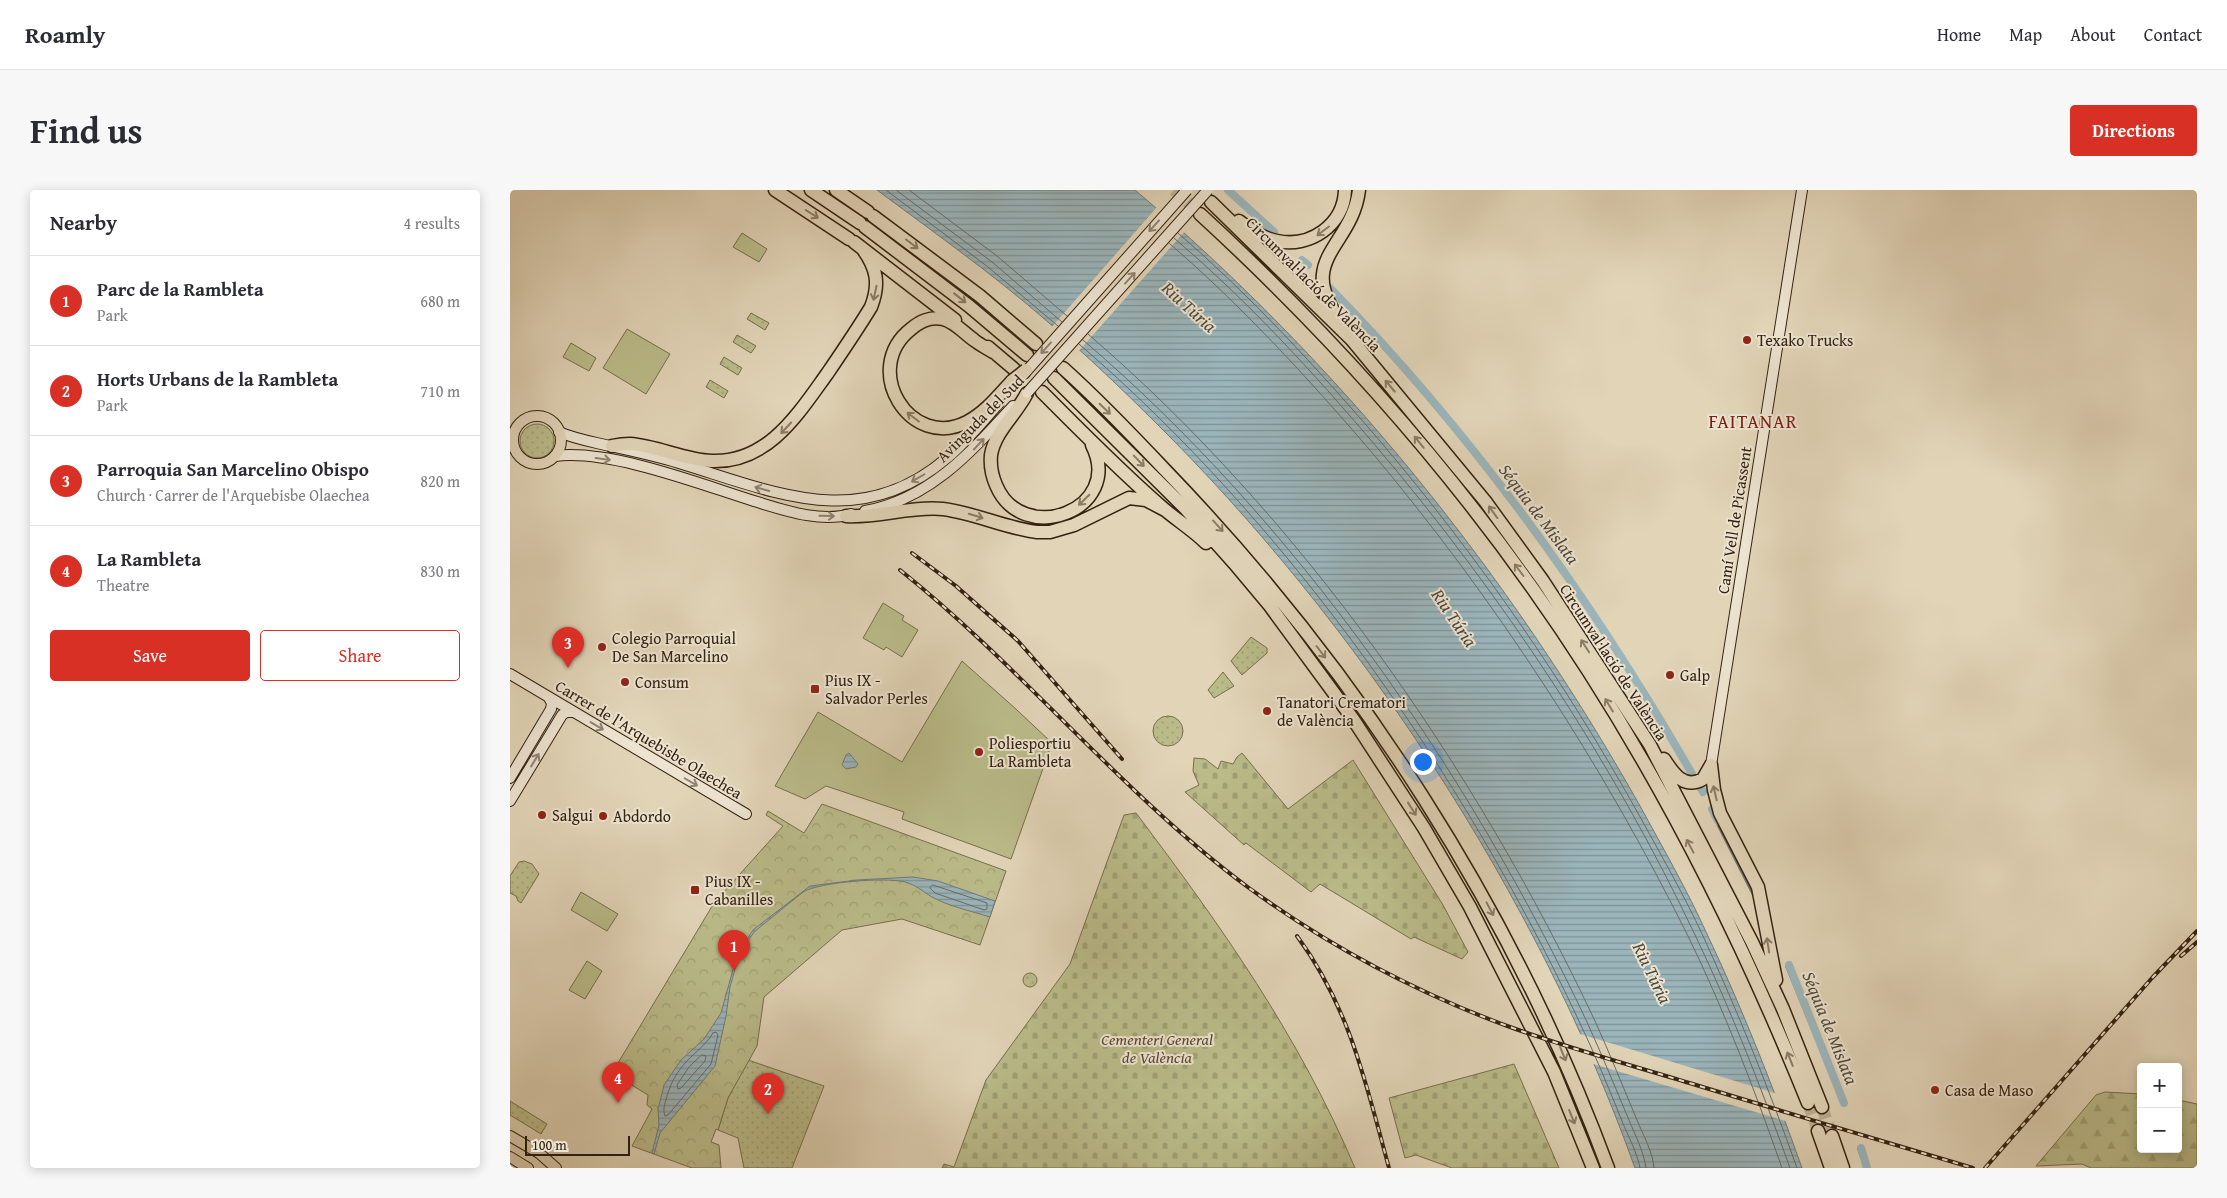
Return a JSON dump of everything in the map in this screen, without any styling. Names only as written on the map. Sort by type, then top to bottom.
[{"type":"highway","points":[[775,190],[855,243],[915,287],[994,352],[1017,376],[977,416],[966,423],[943,427],[919,422],[904,409],[895,396],[890,383],[891,357],[905,333],[925,320],[943,319],[994,352]]},
{"type":"highway","points":[[811,190],[863,225],[941,284],[1027,354]]},
{"type":"highway","points":[[836,190],[980,296],[1036,344]]},
{"type":"highway","points":[[1212,200],[1266,238],[1289,242],[1301,241],[1323,232],[1333,223],[1343,204],[1345,190]]},
{"type":"highway","points":[[1352,340],[1327,301],[1323,273],[1324,262],[1354,213],[1359,190]]},
{"type":"highway","name":"Circumval·lació de València","points":[[1212,200],[1352,340],[1485,501],[1543,581],[1650,746],[1708,856],[1822,1107]]},
{"type":"highway","name":"Circumval·lació de València","points":[[1200,214],[1244,254],[1346,358],[1411,432],[1476,512],[1533,588],[1604,696],[1700,865],[1778,1012],[1808,1103]]},
{"type":"highway","points":[[612,446],[630,444],[693,459],[714,461],[741,458],[761,449],[775,439],[802,409],[871,308],[875,294],[876,277],[872,262],[855,243]]},
{"type":"highway","points":[[1063,368],[1129,432],[1244,555],[1321,652],[1390,749],[1438,820],[1483,897],[1522,971],[1561,1051],[1608,1168]]},
{"type":"highway","points":[[1054,378],[1185,508],[1234,562],[1270,606],[1276,617],[1353,719],[1424,828],[1470,908],[1554,1072],[1592,1168]]},
{"type":"highway","points":[[1042,392],[1165,510],[1196,533],[1229,566],[1265,609],[1276,617]]},
{"type":"highway","points":[[1027,393],[1020,407],[1000,431],[991,456],[991,469],[999,492],[1018,510],[1040,517],[1052,518],[1074,510],[1084,501],[1090,495],[1099,475],[1097,454],[1090,440]]},
{"type":"highway","points":[[846,516],[863,517],[918,509],[944,509],[1037,532],[1056,531],[1074,525],[1128,498],[1146,500],[1165,510]]},
{"type":"highway","points":[[1650,746],[1663,756],[1679,779],[1685,782],[1692,783],[1703,779],[1711,765]]},
{"type":"highway","points":[[1390,749],[1395,763],[1459,868],[1550,1056],[1554,1072]]},
{"type":"highway","points":[[1711,765],[1714,790],[1720,813],[1760,894],[1778,1012]]},
{"type":"highway","points":[[1818,1131],[1831,1168]]},
{"type":"highway","points":[[1832,1136],[1843,1168]]},
{"type":"main road","name":"Avinguda del Sud","points":[[559,432],[658,457],[784,495],[827,502],[860,499],[890,491],[916,480],[947,459],[1017,376],[1187,190]]},
{"type":"main road","name":"Camí Vell de Picassent","points":[[1711,765],[1802,190]]},
{"type":"main road","name":"Avinguda del Sud","points":[[555,456],[570,454],[613,460],[668,474],[788,512],[846,516],[900,501],[933,484],[966,458],[1212,200]]},
{"type":"main road","points":[[538,416],[552,422],[559,432],[561,443],[555,456],[543,464],[531,464],[520,458],[512,446],[512,431],[524,420],[538,416]]},
{"type":"main road","name":"Carrer de l'Arquebisbe Olaechea","points":[[510,674],[746,814]]},
{"type":"main road","points":[[510,778],[551,709],[550,698]]},
{"type":"main road","points":[[510,801],[562,715],[566,712],[572,712]]},
{"type":"main road","points":[[510,1136],[539,1153],[556,1168]]},
{"type":"main road","points":[[510,1157],[528,1168]]},
{"type":"green space","points":[[742,233],[767,249],[759,262],[733,247]]},
{"type":"green space","points":[[751,313],[769,323],[765,330],[747,319]]},
{"type":"green space","points":[[627,329],[670,354],[646,394],[603,368]]},
{"type":"green space","points":[[737,335],[756,346],[751,353],[733,342]]},
{"type":"green space","points":[[571,343],[596,358],[589,371],[563,357]]},
{"type":"green space","points":[[724,357],[742,368],[738,375],[720,364]]},
{"type":"green space","points":[[710,380],[728,391],[724,398],[706,387]]},
{"type":"green space","points":[[537,424],[544,425],[549,429],[553,434],[553,448],[549,453],[544,457],[537,458],[530,457],[525,453],[521,448],[520,441],[521,434],[525,429],[530,425]]},
{"type":"green space","points":[[883,603],[904,616],[902,620],[918,630],[902,657],[886,647],[884,650],[863,638]]},
{"type":"green space","points":[[1251,637],[1267,648],[1267,653],[1242,675],[1231,661]]},
{"type":"green space","name":"Poliesportiu La Rambleta","points":[[962,661],[1052,743],[1011,859],[902,819],[904,812],[826,786],[805,799],[775,786],[818,712],[902,762]]},
{"type":"green space","points":[[1223,672],[1234,686],[1214,698],[1208,690]]},
{"type":"green space","points":[[1168,716],[1174,717],[1182,725],[1182,737],[1174,745],[1168,746],[1162,745],[1154,737],[1153,731],[1154,725],[1162,717]]},
{"type":"green space","points":[[1242,753],[1288,809],[1353,760],[1443,905],[1468,952],[1462,959],[1414,937],[1411,939],[1320,884],[1311,892],[1246,843],[1244,845],[1185,792],[1199,785],[1193,771],[1194,758],[1205,759],[1218,769],[1221,761],[1233,764]]},
{"type":"green space","points":[[822,804],[1006,871],[980,945],[902,919],[842,930],[764,997],[757,1046],[728,1098],[718,1130],[716,1129],[711,1142],[719,1145],[721,1168],[692,1168],[632,1146],[652,1109],[647,1105],[648,1095],[612,1073],[714,903],[783,826],[766,815],[768,811],[804,833]]},
{"type":"green space","name":"Cementeri General de València","points":[[1136,813],[1199,898],[1257,984],[1309,1073],[1355,1168],[942,1168],[944,1164],[954,1167],[986,1080],[1070,964],[1124,815]]},
{"type":"green space","points":[[524,861],[532,864],[539,874],[521,903],[516,896],[510,893],[510,876],[519,862]]},
{"type":"green space","points":[[581,892],[618,914],[607,931],[571,910]]},
{"type":"green space","points":[[587,961],[602,971],[585,999],[569,990]]},
{"type":"green space","points":[[1027,973],[1033,973],[1037,980],[1033,987],[1027,987],[1023,983],[1023,977]]},
{"type":"green space","points":[[748,1060],[824,1086],[792,1168],[744,1168],[738,1138],[718,1130],[728,1098]]},
{"type":"green space","points":[[1514,1064],[1559,1168],[1452,1168],[1416,1155],[1405,1158],[1389,1098]]},
{"type":"green space","points":[[2105,1092],[2137,1094],[2137,1153],[2182,1153],[2182,1101],[2197,1104],[2197,1168],[2091,1168],[2082,1164],[2036,1166],[2096,1095]]},
{"type":"green space","points":[[510,1101],[547,1124],[541,1134],[510,1115]]},
{"type":"water","name":"Riu Túria","points":[[877,190],[1135,190],[1210,257],[1282,326],[1350,399],[1415,476],[1476,554],[1535,636],[1589,720],[1675,869],[1699,918],[1758,1050],[1802,1168],[1635,1168],[1595,1066],[1548,965],[1494,865],[1434,768],[1370,674],[1301,584],[1229,499],[1153,420],[1092,361],[1005,287]]},
{"type":"water","points":[[849,753],[858,764],[856,767],[846,769],[842,765],[846,755]]},
{"type":"water","points":[[913,877],[938,881],[995,901],[990,917],[945,903],[905,882],[868,880],[837,883],[811,888],[803,892],[754,932],[739,955],[730,987],[715,1066],[660,1133],[654,1154],[652,1153],[659,1125],[658,1109],[664,1085],[681,1060],[704,1039],[721,1013],[737,955],[753,930],[810,886],[857,880]]},
{"type":"pier","points":[[1158,206],[1186,230],[1077,353],[1050,329]]},
{"type":"pier","points":[[1577,1033],[1778,1094],[1789,1122],[1590,1063]]},
{"type":"waterway","name":"Séquia de Mislata","points":[[1225,190],[1269,231]]},
{"type":"waterway","name":"Séquia de Mislata","points":[[1228,190],[1274,232]]},
{"type":"waterway","name":"Séquia de Mislata","points":[[1302,260],[1308,265]]},
{"type":"waterway","name":"Séquia de Mislata","points":[[1300,261],[1306,267]]},
{"type":"waterway","name":"Séquia de Mislata","points":[[1330,288],[1383,344],[1433,402],[1482,461],[1528,522],[1573,584],[1615,648],[1695,779]]},
{"type":"waterway","name":"Séquia de Mislata","points":[[1331,292],[1433,405],[1526,523],[1612,647],[1691,776]]},
{"type":"waterway","name":"Séquia de Mislata","points":[[1700,786],[1703,792]]},
{"type":"waterway","name":"Séquia de Mislata","points":[[1697,787],[1702,795]]},
{"type":"waterway","name":"Séquia de Mislata","points":[[1712,809],[1718,821]]},
{"type":"waterway","name":"Séquia de Mislata","points":[[1710,810],[1753,895]]},
{"type":"waterway","name":"Séquia de Mislata","points":[[1789,965],[1844,1103]]},
{"type":"waterway","name":"Séquia de Mislata","points":[[1786,966],[1842,1103]]},
{"type":"waterway","name":"Séquia de Mislata","points":[[1861,1148],[1867,1168]]},
{"type":"waterway","name":"Séquia de Mislata","points":[[1858,1149],[1865,1168]]},
{"type":"tunnel","points":[[1174,190],[1200,214]]},
{"type":"tunnel","points":[[1808,1103],[1818,1131]]},
{"type":"tunnel","points":[[1822,1107],[1832,1136]]},
{"type":"railway","points":[[912,553],[956,586],[1018,641],[1122,759]]},
{"type":"railway","points":[[900,570],[989,648],[1115,772],[1203,851],[1249,888],[1342,949],[1441,999],[1475,1014],[1533,1035],[1973,1168]]},
{"type":"railway","points":[[1985,1168],[2152,978],[2197,931]]},
{"type":"railway","points":[[1297,936],[1315,963],[1343,1019],[1364,1077],[1389,1168]]},
{"type":"railway","points":[[2181,956],[2197,942]]},
{"type":"place","name":"Texako Trucks","points":[[1747,340]]},
{"type":"place","name":"Colegio Parroquial De San Marcelino","points":[[602,647]]},
{"type":"place","name":"Parroquia San Marcelino Obispo","points":[[568,668]]},
{"type":"place","name":"Galp","points":[[1670,675]]},
{"type":"place","name":"Consum","points":[[625,682]]},
{"type":"place","name":"Pius IX - Salvador Perles","points":[[815,689]]},
{"type":"place","name":"Tanatori Crematori de València","points":[[1267,711]]},
{"type":"place","name":"Poliesportiu La Rambleta","points":[[979,752]]},
{"type":"place","name":"Salgui","points":[[542,815]]},
{"type":"place","name":"Abdordo","points":[[603,816]]},
{"type":"place","name":"Pius IX - Cabanilles","points":[[695,890]]},
{"type":"place","name":"Parc de la Rambleta","points":[[734,971]]},
{"type":"place","name":"Casa de Maso","points":[[1935,1090]]},
{"type":"place","name":"La Rambleta","points":[[618,1103]]},
{"type":"place","name":"Horts Urbans de la Rambleta","points":[[768,1114]]},
{"type":"district","name":"FAITANAR","points":[[1753,421]]}]
